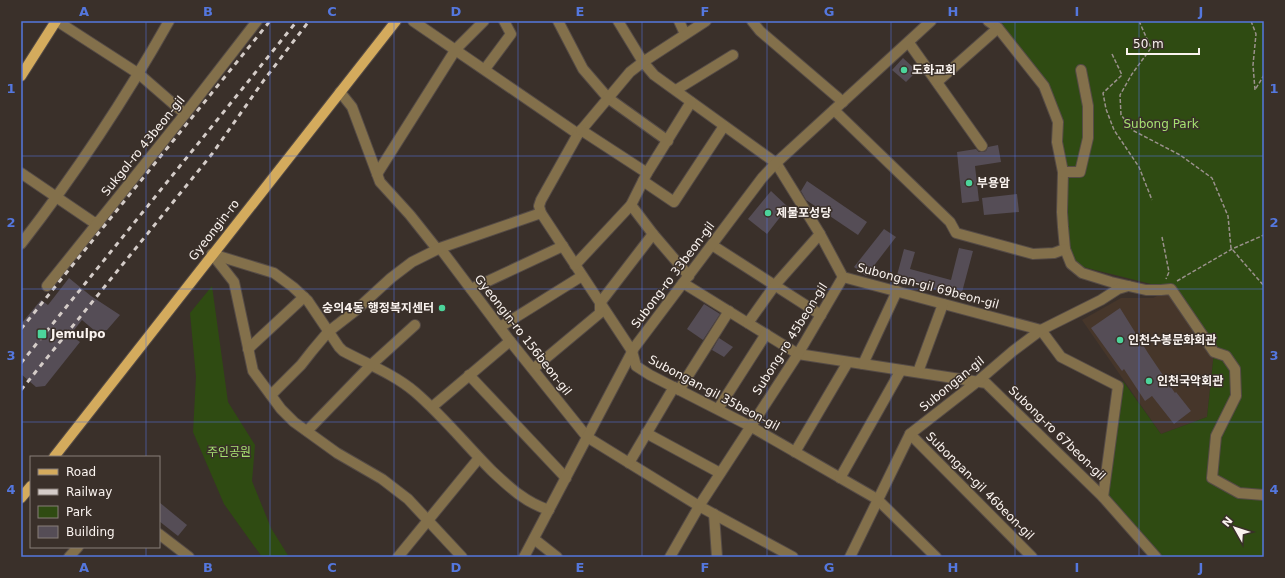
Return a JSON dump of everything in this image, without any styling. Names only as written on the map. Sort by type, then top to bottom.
[{"type":"main road","points":[[21,76],[56,21]]},
{"type":"main road","name":"Gyeongin-ro","points":[[57,456],[212,254],[396,21]]},
{"type":"main road","points":[[21,498],[30,487]]},
{"type":"street","points":[[56,21],[138,75],[185,114]]},
{"type":"street","points":[[21,244],[58,197],[138,75],[169,21]]},
{"type":"street","name":"Sukgol-ro 43beon-gil","points":[[47,286],[258,21]]},
{"type":"street","points":[[413,21],[645,177],[674,202],[724,126]]},
{"type":"street","points":[[377,174],[456,49],[484,21]]},
{"type":"street","points":[[485,69],[511,34],[504,21]]},
{"type":"street","points":[[558,21],[582,69],[608,98],[668,141]]},
{"type":"street","points":[[618,21],[643,62],[654,75],[776,163]]},
{"type":"street","points":[[679,21],[686,34]]},
{"type":"street","points":[[271,395],[301,366],[328,332],[356,311],[391,278],[412,262],[439,249],[541,213],[539,206],[541,200],[579,132],[630,72],[706,21]]},
{"type":"street","points":[[752,21],[760,31],[843,102]]},
{"type":"street","name":"Subong-ro 33beon-gil","points":[[524,557],[632,351],[762,178],[776,163],[931,21]]},
{"type":"street","points":[[988,21],[998,28],[1044,86],[1058,122],[1058,142],[1063,172],[1062,212],[1065,249],[1072,264],[1082,273],[1111,282],[1146,290],[1171,289],[1214,352],[1226,356],[1235,369],[1236,396],[1216,436],[1212,478],[1240,493],[1264,495]]},
{"type":"street","points":[[937,82],[998,28]]},
{"type":"street","points":[[909,42],[982,146]]},
{"type":"street","points":[[676,90],[733,55]]},
{"type":"street","points":[[1063,172],[1080,172],[1088,138],[1088,106],[1081,70]]},
{"type":"street","name":"Gyeongin-ro 156beon-gil","points":[[340,92],[352,107],[380,182],[439,249],[587,437],[699,506],[793,557]]},
{"type":"street","points":[[575,265],[631,205],[645,177],[691,102]]},
{"type":"street","points":[[834,110],[950,222],[956,233],[1033,254],[1054,253],[1065,249]]},
{"type":"street","name":"Subongan-gil 69beon-gil","points":[[776,163],[820,234],[844,277],[1041,330]]},
{"type":"street","points":[[21,173],[94,222],[99,222]]},
{"type":"street","points":[[631,205],[686,280],[729,311],[798,354],[978,381]]},
{"type":"street","name":"Subongan-gil 35beon-gil","points":[[541,213],[632,351],[636,366],[676,389],[750,426],[877,499],[936,557]]},
{"type":"street","points":[[533,369],[600,314],[600,302],[653,234]]},
{"type":"street","points":[[748,323],[775,285],[820,234]]},
{"type":"street","points":[[712,245],[821,315]]},
{"type":"street","points":[[471,289],[563,246]]},
{"type":"street","points":[[212,254],[274,273],[293,287],[304,297],[343,351],[405,383],[432,407],[479,458],[521,496],[531,503],[549,510]]},
{"type":"street","points":[[212,254],[234,282],[253,371],[282,409],[294,422],[337,453],[382,479],[408,499],[458,556]]},
{"type":"street","points":[[500,327],[582,276]]},
{"type":"street","name":"Subong-ro 45beon-gil","points":[[670,557],[699,506],[798,354],[844,277]]},
{"type":"street","name":"Subongan-gil","points":[[850,557],[910,434],[1041,330],[1101,300],[1118,289],[1128,286]]},
{"type":"street","points":[[863,364],[897,291]]},
{"type":"street","points":[[248,349],[304,297]]},
{"type":"street","points":[[918,372],[943,304]]},
{"type":"street","points":[[629,463],[646,433],[729,311]]},
{"type":"street","points":[[307,431],[371,365],[415,325]]},
{"type":"street","name":"Subong-ro 67beon-gil","points":[[1041,330],[1061,357],[1118,386],[1103,497]]},
{"type":"street","points":[[718,410],[766,334]]},
{"type":"street","points":[[432,407],[510,341]]},
{"type":"street","points":[[795,452],[848,362]]},
{"type":"street","points":[[840,478],[901,370]]},
{"type":"street","points":[[469,375],[566,478]]},
{"type":"street","name":"Subong-ro 67beon-gil","points":[[978,381],[986,383],[993,389],[1103,497]]},
{"type":"street","points":[[646,433],[720,473]]},
{"type":"street","name":"Subongan-gil 46beon-gil","points":[[910,434],[1032,557]]},
{"type":"street","points":[[398,557],[479,458]]},
{"type":"street","points":[[1103,497],[1156,557]]},
{"type":"street","points":[[714,514],[717,557]]},
{"type":"street","points":[[160,535],[189,557]]},
{"type":"street","points":[[534,539],[557,557]]},
{"type":"street","points":[[69,557],[77,548]]},
{"type":"path","points":[[1139,21],[1151,48],[1132,74],[1120,95],[1121,116],[1134,131],[1180,154],[1212,178],[1228,216],[1232,249],[1264,286]]},
{"type":"path","points":[[1251,21],[1256,34],[1254,65],[1255,90],[1264,75]]},
{"type":"path","points":[[1112,54],[1122,75],[1103,93],[1106,109],[1114,130],[1139,167],[1152,200]]},
{"type":"path","points":[[1161,290],[1232,249],[1264,235]]},
{"type":"path","points":[[1161,290],[1169,272],[1162,237]]},
{"type":"shaded area","points":[[1171,289],[1214,352],[1207,417],[1161,434],[1082,320],[1121,298],[1153,298]]},
{"type":"green space","name":"Subong Park","points":[[990,21],[1264,21],[1264,557],[1161,557],[1103,497],[1123,381],[1161,434],[1207,417],[1214,352],[1171,289],[1071,264],[1063,172],[1044,86]]},
{"type":"green space","name":"주인공원","points":[[212,286],[228,402],[255,445],[252,481],[271,528],[289,557],[262,557],[224,504],[193,432],[196,377],[190,313]]},
{"type":"building","name":"도화교회","points":[[903,58],[917,71],[906,82],[892,70]]},
{"type":"building","name":"부용암","points":[[998,145],[1001,162],[975,166],[979,201],[962,203],[957,152],[976,149],[979,152],[983,152],[986,151],[988,147]]},
{"type":"building","points":[[807,181],[867,222],[858,235],[806,200],[801,191]]},
{"type":"building","name":"제물포성당","points":[[771,191],[788,207],[767,234],[748,219]]},
{"type":"building","name":"부용암","points":[[1017,194],[1019,212],[984,215],[982,198]]},
{"type":"building","points":[[884,229],[896,237],[866,276],[854,267]]},
{"type":"building","points":[[959,248],[973,251],[961,296],[896,279],[904,249],[915,252],[910,269],[951,280]]},
{"type":"building","points":[[69,278],[91,296],[120,315],[107,330],[95,331],[82,320],[70,335],[80,342],[45,386],[36,387],[21,374],[21,324],[41,300],[48,305]]},
{"type":"building","points":[[704,304],[720,314],[703,340],[687,329]]},
{"type":"building","points":[[1120,308],[1175,393],[1176,392],[1191,411],[1174,424],[1152,396],[1145,401],[1124,369],[1122,371],[1091,328]]},
{"type":"building","points":[[719,338],[733,347],[724,357],[712,350]]},
{"type":"building","points":[[160,503],[187,525],[178,536],[160,522]]},
{"type":"railway","points":[[21,329],[270,21]]},
{"type":"railway","points":[[21,363],[297,21]]},
{"type":"railway","points":[[21,390],[212,154],[264,80],[309,21]]},
{"type":"place","name":"도화교회","points":[[904,70]]},
{"type":"place","name":"부용암","points":[[969,183]]},
{"type":"place","name":"제물포성당","points":[[768,213]]},
{"type":"place","name":"숭의4동 행정복지센터","points":[[442,308]]},
{"type":"place","name":"Jemulpo","points":[[42,334]]},
{"type":"place","name":"인천수봉문화회관","points":[[1120,340]]},
{"type":"place","name":"인천국악회관","points":[[1149,381]]}]
